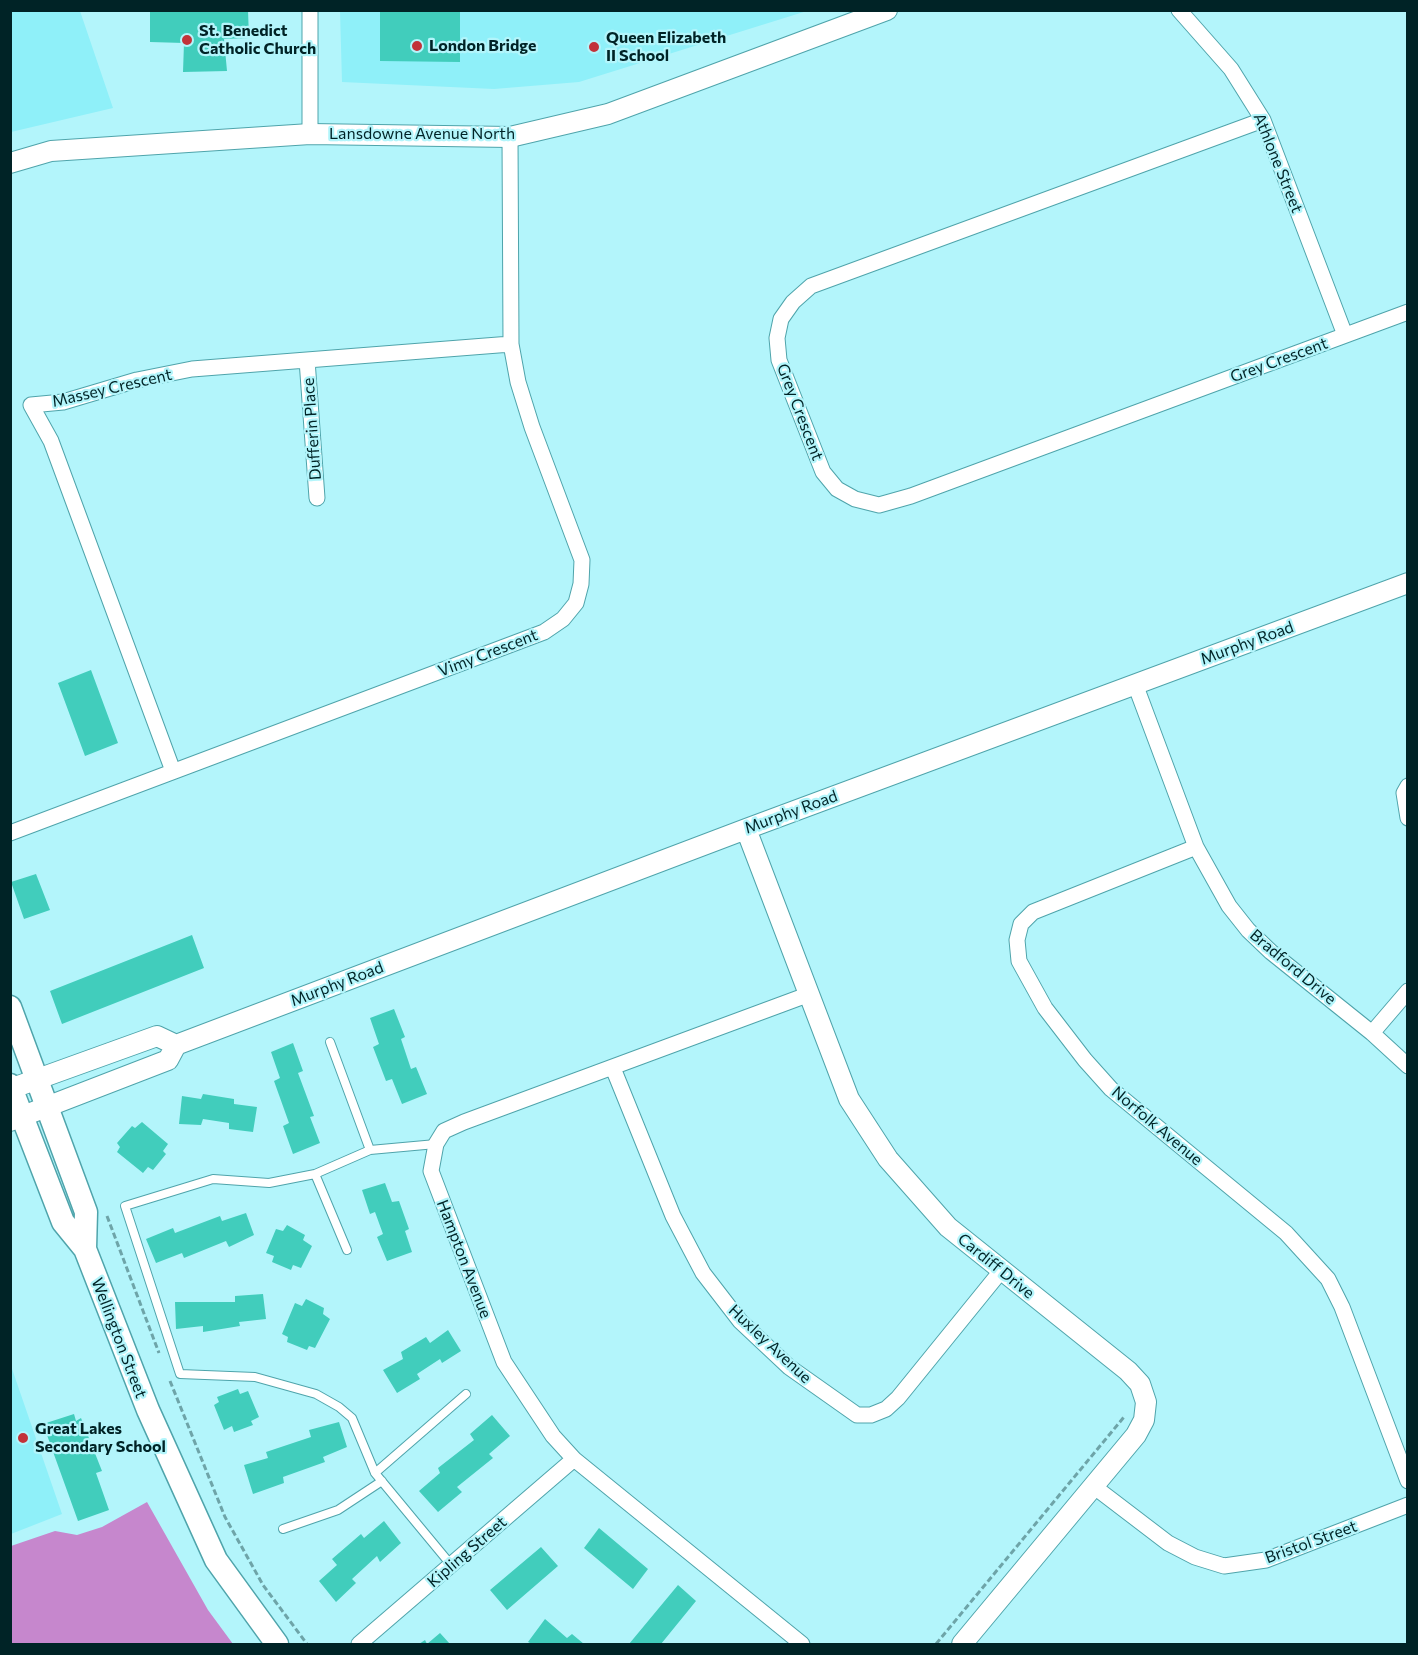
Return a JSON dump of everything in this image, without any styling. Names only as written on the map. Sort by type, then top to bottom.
[{"type":"main road","name":"Wellington Street","points":[[10,1007],[86,1212],[85,1249]]},
{"type":"main road","name":"Wellington Street","points":[[11,1088],[16,1119],[63,1222],[85,1249],[148,1410],[216,1560],[277,1644]]},
{"type":"street","points":[[310,10],[310,134]]},
{"type":"street","name":"Lansdowne Avenue North","points":[[10,163],[51,151],[310,134],[510,137],[608,114],[887,10]]},
{"type":"street","name":"Athlone Street","points":[[1179,10],[1231,69],[1263,120],[1345,335]]},
{"type":"street","name":"Grey Crescent","points":[[1263,120],[811,286],[793,302],[781,319],[777,338],[779,360],[822,472],[837,489],[855,499],[879,505],[911,496],[1407,312]]},
{"type":"street","name":"Vimy Crescent","points":[[10,833],[544,632],[563,619],[576,603],[581,584],[582,560],[530,419],[518,382],[511,344],[510,137]]},
{"type":"street","name":"Massey Crescent","points":[[173,771],[51,441],[32,405],[63,402],[137,380],[192,369],[511,344]]},
{"type":"street","name":"Dufferin Place","points":[[308,360],[317,498]]},
{"type":"street","name":"Murphy Road","points":[[16,1119],[168,1060],[176,1045],[746,829],[1407,583]]},
{"type":"street","name":"Bradford Drive","points":[[1135,684],[1196,847],[1210,877],[1248,930],[1271,952],[1372,1033],[1407,1065]]},
{"type":"street","points":[[1407,786],[1404,793],[1407,818]]},
{"type":"street","name":"Cardiff Drive","points":[[746,829],[807,995],[849,1099],[888,1159],[948,1227],[1000,1271],[1128,1371],[1140,1384],[1146,1402],[1144,1420],[1136,1435],[1092,1485],[962,1644]]},
{"type":"street","name":"Norfolk Avenue","points":[[1196,847],[1033,912],[1021,924],[1017,939],[1019,960],[1052,1017],[1111,1089],[1286,1233],[1328,1279],[1342,1307],[1407,1481]]},
{"type":"street","points":[[1372,1033],[1407,991]]},
{"type":"street","points":[[436,1144],[444,1131],[464,1122],[807,995]]},
{"type":"street","points":[[11,1088],[157,1036],[176,1045]]},
{"type":"street","name":"Huxley Avenue","points":[[613,1068],[673,1216],[703,1273],[740,1321],[789,1366],[850,1412],[857,1415],[871,1415],[886,1409],[898,1398],[1000,1271]]},
{"type":"street","name":"Hampton Avenue","points":[[436,1144],[431,1171],[504,1362],[553,1436],[574,1459],[802,1644]]},
{"type":"street","name":"Kipling Street","points":[[358,1644],[452,1566],[574,1459]]},
{"type":"street","name":"Bristol Street","points":[[1092,1485],[1168,1544],[1195,1557],[1224,1566],[1266,1560],[1407,1505]]},
{"type":"lane","points":[[330,1042],[370,1150]]},
{"type":"lane","points":[[436,1144],[370,1150],[315,1174],[269,1183],[213,1179],[125,1206],[180,1374],[255,1377],[316,1394],[352,1418],[375,1473],[452,1566]]},
{"type":"lane","points":[[315,1174],[347,1250]]},
{"type":"lane","points":[[375,1473],[466,1394]]},
{"type":"lane","points":[[283,1529],[338,1510],[382,1481]]},
{"type":"path","points":[[105,1212],[159,1354]]},
{"type":"path","points":[[168,1376],[225,1517],[263,1585],[307,1644]]},
{"type":"path","points":[[936,1644],[1131,1408]]},
{"type":"shaded area","points":[[810,10],[579,82],[494,89],[342,82],[340,11]]},
{"type":"shaded area","points":[[10,11],[80,11],[113,108],[11,132]]},
{"type":"shaded area","name":"Great Lakes Secondary School","points":[[10,1363],[62,1514],[11,1534],[10,1534]]},
{"type":"shaded area","points":[[147,1502],[208,1610],[233,1644],[11,1644],[11,1546],[55,1531],[77,1535],[102,1527]]},
{"type":"building","name":"St. Benedict Catholic Church","points":[[150,10],[248,10],[249,38],[224,39],[227,71],[183,72],[184,43],[150,42]]},
{"type":"building","points":[[380,10],[460,10],[460,62],[380,61]]},
{"type":"building","points":[[91,670],[118,743],[85,756],[58,683]]},
{"type":"building","points":[[36,874],[50,910],[24,919],[11,882]]},
{"type":"building","points":[[192,935],[204,968],[62,1024],[50,991]]},
{"type":"building","points":[[394,1009],[405,1037],[401,1039],[411,1069],[416,1067],[427,1094],[402,1104],[392,1079],[386,1081],[373,1047],[379,1044],[370,1018]]},
{"type":"building","points":[[293,1043],[303,1071],[298,1073],[314,1116],[310,1117],[320,1143],[293,1154],[283,1126],[289,1123],[274,1081],[280,1078],[271,1052]]},
{"type":"building","points":[[203,1094],[234,1099],[234,1104],[257,1107],[253,1132],[229,1129],[229,1123],[203,1119],[201,1125],[179,1124],[182,1096],[201,1099]]},
{"type":"building","points":[[142,1122],[168,1144],[163,1151],[166,1154],[153,1170],[148,1167],[143,1173],[117,1152],[120,1147],[117,1143],[132,1126],[135,1128]]},
{"type":"building","points":[[385,1183],[392,1202],[399,1201],[409,1229],[405,1231],[412,1252],[387,1261],[377,1237],[383,1234],[375,1212],[370,1214],[362,1190]]},
{"type":"building","points":[[246,1213],[254,1235],[229,1247],[226,1241],[184,1258],[182,1253],[156,1263],[146,1239],[173,1228],[175,1233],[220,1216],[222,1221]]},
{"type":"building","points":[[287,1225],[305,1235],[303,1240],[312,1246],[301,1268],[293,1265],[291,1270],[272,1262],[274,1256],[266,1253],[276,1229],[283,1231]]},
{"type":"building","points":[[263,1294],[266,1319],[239,1322],[240,1326],[203,1332],[203,1326],[176,1329],[175,1302],[235,1302],[235,1296]]},
{"type":"building","points":[[306,1299],[324,1308],[323,1314],[330,1319],[315,1348],[309,1346],[307,1350],[287,1342],[288,1337],[282,1334],[295,1303],[302,1306]]},
{"type":"building","points":[[448,1330],[461,1351],[442,1363],[440,1359],[417,1374],[420,1379],[397,1393],[383,1370],[403,1359],[401,1352],[426,1337],[430,1343]]},
{"type":"building","points":[[238,1389],[240,1394],[248,1391],[259,1417],[251,1421],[253,1425],[234,1432],[232,1426],[224,1430],[214,1405],[219,1402],[217,1397]]},
{"type":"building","points":[[74,1414],[76,1421],[81,1418],[102,1471],[96,1473],[109,1510],[78,1521],[43,1424]]},
{"type":"building","points":[[492,1415],[510,1436],[489,1454],[493,1458],[457,1487],[462,1492],[438,1512],[419,1491],[440,1473],[438,1468],[474,1440],[470,1434]]},
{"type":"building","points":[[339,1422],[347,1447],[323,1457],[325,1462],[283,1477],[284,1483],[253,1494],[244,1465],[268,1458],[266,1452],[311,1437],[309,1430]]},
{"type":"building","points":[[384,1521],[401,1543],[380,1562],[377,1556],[352,1579],[356,1583],[336,1602],[319,1581],[337,1565],[332,1559],[361,1534],[364,1538]]},
{"type":"building","points":[[599,1528],[648,1569],[633,1589],[584,1548]]},
{"type":"building","points":[[541,1547],[558,1566],[507,1610],[490,1590]]},
{"type":"building","points":[[678,1585],[696,1601],[661,1644],[629,1644]]},
{"type":"building","points":[[545,1619],[567,1638],[572,1634],[584,1644],[532,1644],[528,1642]]},
{"type":"building","points":[[440,1633],[450,1644],[427,1644]]},
{"type":"place","name":"St. Benedict Catholic Church","points":[[187,40]]},
{"type":"place","name":"London Bridge","points":[[417,46]]},
{"type":"place","name":"Queen Elizabeth II School","points":[[594,47]]},
{"type":"place","name":"Great Lakes Secondary School","points":[[23,1438]]}]
